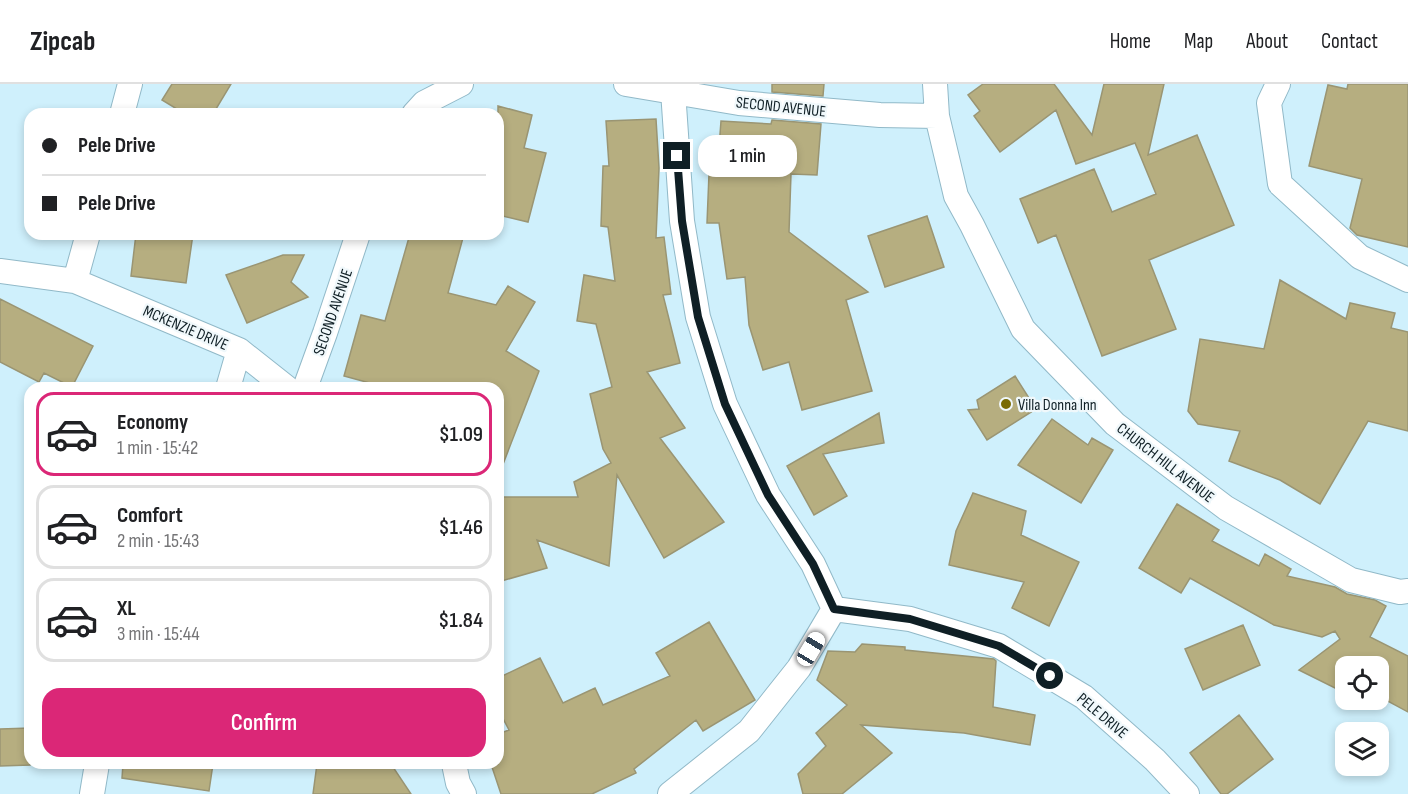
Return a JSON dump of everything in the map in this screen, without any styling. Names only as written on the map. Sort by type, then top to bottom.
[{"type":"street","points":[[124,108],[130,84]]},
{"type":"street","points":[[419,108],[424,103],[461,84]]},
{"type":"street","name":"SECOND AVENUE","points":[[626,84],[739,103],[880,115],[937,116]]},
{"type":"street","name":"CHURCH HILL AVENUE","points":[[935,84],[937,116],[956,196],[1023,329],[1115,424],[1226,508],[1351,580],[1400,592],[1408,591]]},
{"type":"street","points":[[1278,84],[1269,103],[1280,184],[1360,257],[1408,280]]},
{"type":"street","points":[[670,794],[749,731],[799,668],[834,609],[813,564],[768,495],[725,404],[698,317],[682,221],[673,91]]},
{"type":"street","points":[[75,281],[86,240]]},
{"type":"street","name":"SECOND AVENUE","points":[[307,382],[356,240]]},
{"type":"street","name":"MCKENZIE DRIVE","points":[[0,271],[75,281],[239,350],[280,382]]},
{"type":"street","points":[[230,382],[239,350]]},
{"type":"street","name":"PELE DRIVE","points":[[834,609],[910,619],[999,646],[1084,697],[1155,760],[1187,794]]},
{"type":"street","points":[[93,794],[96,769]]},
{"type":"street","points":[[455,769],[458,783],[464,794]]},
{"type":"building","points":[[172,84],[231,84],[217,108],[175,108],[162,100]]},
{"type":"building","points":[[772,84],[824,84],[823,96],[772,92]]},
{"type":"building","points":[[983,84],[1054,84],[1092,135],[1104,84],[1164,84],[1148,155],[1197,135],[1234,225],[1149,260],[1176,329],[1102,356],[1056,235],[1038,243],[1020,199],[1094,169],[1112,212],[1156,194],[1135,143],[1076,164],[1056,110],[1000,152],[974,116],[980,111],[968,95]]},
{"type":"building","points":[[1348,84],[1408,84],[1408,247],[1357,235],[1350,228],[1362,179],[1309,166],[1328,85],[1347,89]]},
{"type":"building","points":[[498,106],[532,115],[524,148],[546,153],[528,222],[504,216],[504,108],[498,108]]},
{"type":"building","points":[[656,119],[659,168],[656,238],[664,237],[671,294],[663,295],[680,363],[647,372],[685,428],[660,438],[724,522],[664,558],[617,475],[609,566],[537,540],[547,568],[504,580],[504,497],[578,497],[574,482],[611,463],[603,449],[590,394],[612,387],[596,324],[577,321],[584,275],[615,281],[608,227],[601,226],[603,166],[609,166],[606,121]]},
{"type":"building","points":[[772,120],[821,124],[817,175],[791,174],[789,232],[868,292],[846,300],[872,391],[802,410],[789,362],[763,370],[749,325],[745,277],[727,279],[719,223],[707,223],[709,174],[717,174],[721,121],[771,124]]},
{"type":"building","points":[[927,216],[944,267],[885,287],[868,236]]},
{"type":"building","points":[[135,240],[192,240],[186,283],[131,276]]},
{"type":"building","points":[[408,240],[462,240],[448,293],[496,305],[508,286],[535,302],[506,351],[539,371],[504,462],[504,382],[366,382],[344,376],[361,315],[385,321]]},
{"type":"building","points":[[283,255],[304,255],[291,282],[308,297],[247,323],[226,275]]},
{"type":"building","points":[[1280,280],[1346,319],[1350,303],[1395,313],[1391,328],[1408,332],[1408,431],[1368,421],[1320,504],[1280,480],[1229,461],[1240,431],[1198,424],[1188,411],[1200,339],[1264,349]]},
{"type":"building","points":[[0,299],[93,346],[75,382],[62,382],[44,373],[39,382],[0,362]]},
{"type":"building","name":"Villa Donna Inn","points":[[1015,376],[1036,409],[987,440],[968,410],[979,409],[977,400]]},
{"type":"building","points":[[879,413],[884,443],[823,454],[847,496],[814,515],[787,466]]},
{"type":"building","points":[[1052,419],[1088,445],[1092,438],[1113,450],[1081,503],[1018,465]]},
{"type":"building","points":[[973,493],[1026,511],[1021,535],[1079,562],[1049,626],[1012,608],[1024,582],[949,565],[956,531]]},
{"type":"building","points":[[1177,504],[1219,530],[1212,541],[1259,566],[1265,554],[1291,569],[1287,576],[1335,587],[1347,594],[1375,600],[1386,606],[1370,637],[1408,656],[1408,712],[1389,702],[1389,656],[1335,656],[1335,688],[1299,670],[1340,639],[1335,631],[1322,637],[1274,625],[1190,578],[1181,593],[1139,568]]},
{"type":"building","points":[[709,622],[755,700],[703,731],[696,720],[634,769],[636,773],[592,794],[501,794],[493,769],[504,769],[504,732],[509,730],[504,720],[504,675],[540,658],[563,703],[595,688],[603,705],[670,676],[656,653]]},
{"type":"building","points":[[1243,625],[1260,665],[1203,690],[1185,649]]},
{"type":"building","points":[[862,644],[905,647],[905,650],[994,659],[996,661],[993,707],[1035,715],[1030,745],[964,733],[861,725],[892,753],[842,794],[803,794],[798,774],[826,746],[816,733],[847,705],[817,680],[828,651],[855,652]]},
{"type":"building","points":[[1239,715],[1273,759],[1227,794],[1221,794],[1190,753]]},
{"type":"building","points":[[24,728],[24,765],[0,766],[0,729]]},
{"type":"building","points":[[123,769],[212,769],[209,791],[122,778]]},
{"type":"building","points":[[316,769],[394,769],[411,794],[313,794]]},
{"type":"place","name":"Villa Donna Inn","points":[[1006,404]]},
{"type":"route","points":[[677,156],[682,221],[698,317],[725,404],[768,495],[813,564],[834,609],[910,619],[999,646],[1050,676]]}]
